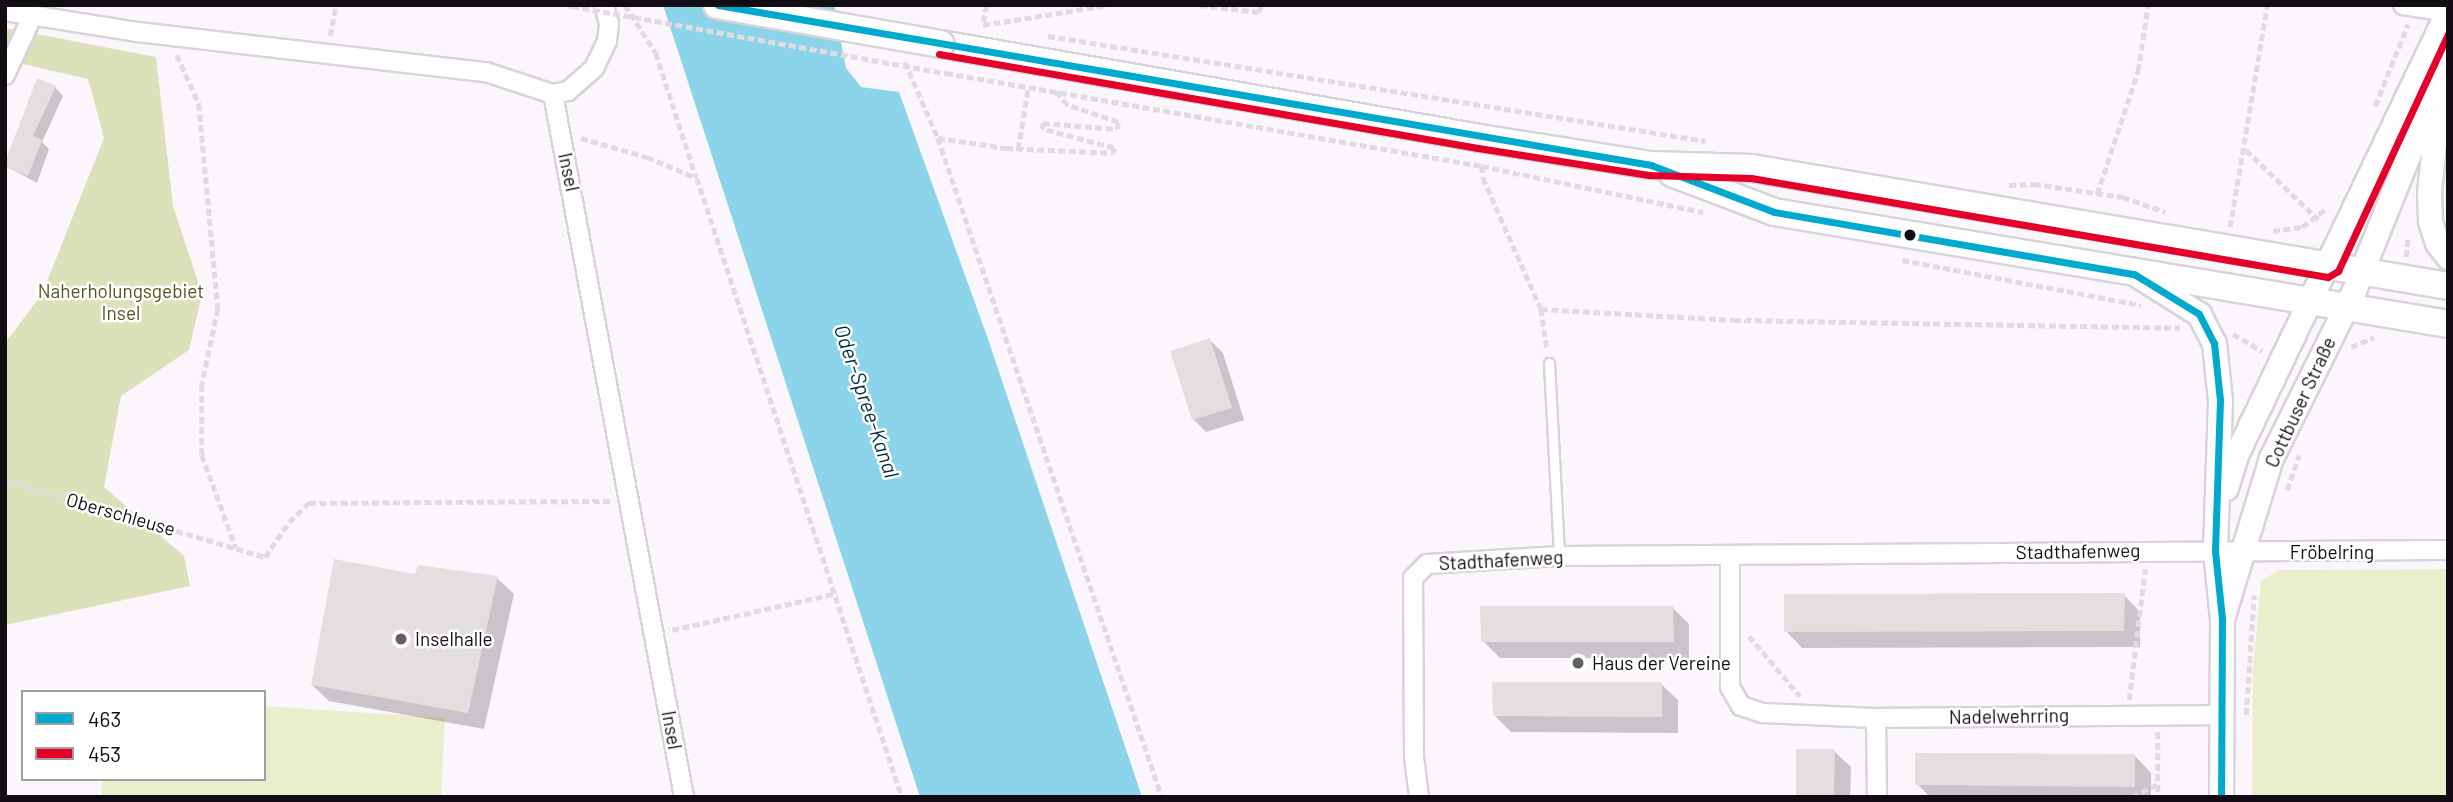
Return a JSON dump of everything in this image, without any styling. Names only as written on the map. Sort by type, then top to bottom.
[{"type":"main road","points":[[717,5],[1651,165],[1752,169],[2448,286]]},
{"type":"main road","points":[[1651,165],[1774,212],[2134,274],[2448,324]]},
{"type":"street","points":[[5,11],[168,36],[486,72],[553,94],[568,90],[594,68],[607,41],[609,24],[604,5]]},
{"type":"street","points":[[2403,5],[2448,10],[2440,76],[2430,221],[2437,243],[2448,257]]},
{"type":"street","name":"Cottbuser Straße","points":[[2217,516],[2236,455],[2308,301],[2328,267],[2448,10]]},
{"type":"street","points":[[5,75],[33,15]]},
{"type":"street","name":"Cottbuser Straße","points":[[2222,619],[2255,552],[2271,458],[2346,307],[2440,76]]},
{"type":"street","name":"Insel","points":[[553,94],[684,797]]},
{"type":"street","name":"Cottbuser Straße","points":[[2134,274],[2199,314],[2214,343],[2220,400],[2215,551],[2222,619],[2221,797]]},
{"type":"street","name":"Fröbelring","points":[[2215,551],[2448,550]]},
{"type":"street","name":"Stadthafenweg","points":[[1419,797],[1414,757],[1413,578],[1427,564],[1559,556],[1730,557],[2215,551]]},
{"type":"street","points":[[1730,557],[1730,687],[1741,706],[1763,713],[1875,718],[1877,797]]},
{"type":"street","name":"Nadelwehrring","points":[[1875,718],[2221,715]]},
{"type":"lane","points":[[1549,363],[1559,556]]},
{"type":"path","points":[[327,54],[336,5]]},
{"type":"path","points":[[625,5],[656,53],[837,593],[902,797]]},
{"type":"path","points":[[983,25],[987,5]]},
{"type":"path","points":[[983,25],[1108,5]]},
{"type":"path","points":[[1200,5],[1259,12],[1261,5]]},
{"type":"path","points":[[2097,194],[2138,71],[2148,5]]},
{"type":"path","points":[[2230,229],[2267,5]]},
{"type":"path","points":[[570,6],[1482,166],[1718,216]]},
{"type":"path","points":[[972,23],[1009,29]]},
{"type":"path","points":[[1035,34],[1717,143]]},
{"type":"path","points":[[168,36],[199,104],[218,309],[202,385],[202,455],[236,548]]},
{"type":"path","points":[[901,53],[938,138],[1163,797]]},
{"type":"path","points":[[1018,149],[1028,87]]},
{"type":"path","points":[[938,138],[1018,149],[1113,153],[1114,148],[1042,129],[1043,123],[1117,129],[1118,122],[1067,105],[1055,92]]},
{"type":"path","points":[[561,132],[647,157],[696,178]]},
{"type":"path","points":[[2245,149],[2317,218],[2302,227],[2264,232]]},
{"type":"path","points":[[1482,166],[1483,178],[1541,309],[1549,363]]},
{"type":"path","points":[[2003,186],[2034,184],[2097,194],[2171,214]]},
{"type":"path","points":[[2221,227],[2241,230]]},
{"type":"path","points":[[1889,257],[2144,306]]},
{"type":"path","points":[[1541,309],[1734,320],[2186,328]]},
{"type":"path","points":[[2176,320],[2190,335]]},
{"type":"path","points":[[2346,350],[2388,333]]},
{"type":"path","points":[[2284,497],[2304,442]]},
{"type":"path","name":"Oberschleuse","points":[[5,480],[265,557],[289,522],[309,503],[630,501]]},
{"type":"path","points":[[2128,714],[2133,638],[2148,550]]},
{"type":"path","points":[[2245,719],[2255,552]]},
{"type":"path","points":[[654,634],[837,593]]},
{"type":"path","points":[[1730,614],[1817,716]]},
{"type":"path","points":[[2158,714],[2158,797]]},
{"type":"path","points":[[2132,797],[2159,783]]},
{"type":"green space","name":"Naherholungsgebiet Insel","points":[[5,28],[156,57],[173,206],[202,294],[189,350],[121,396],[104,487],[184,556],[190,586],[5,625],[5,343],[42,294],[104,138],[88,79],[5,60]]},
{"type":"green space","points":[[2448,569],[2448,797],[2252,797],[2253,669],[2261,581],[2279,570]]},
{"type":"green space","points":[[266,706],[445,718],[441,797],[101,797],[102,781],[266,781]]},
{"type":"water","name":"Oder-Spree-Kanal","points":[[663,5],[834,5],[846,68],[861,87],[899,92],[988,339],[1142,797],[920,797]]},
{"type":"building","points":[[37,78],[56,86],[33,136],[42,140],[28,176],[5,167],[5,162]]},
{"type":"building","points":[[1210,338],[1232,408],[1192,420],[1170,351]]},
{"type":"building","name":"Inselhalle","points":[[334,559],[415,574],[418,565],[498,576],[468,713],[311,685]]},
{"type":"building","points":[[2125,593],[2124,631],[1784,632],[1784,594]]},
{"type":"building","points":[[1480,606],[1673,606],[1674,642],[1481,642]]},
{"type":"building","points":[[1492,682],[1662,682],[1662,717],[1493,716]]},
{"type":"building","points":[[1796,749],[1835,749],[1834,797],[1796,797]]},
{"type":"building","points":[[1915,753],[2135,754],[2135,787],[1915,785]]},
{"type":"transit line","name":"463","points":[[718,5],[1651,165],[1774,212],[2134,274],[2199,314],[2214,343],[2220,400],[2215,551],[2222,619],[2221,797]]},
{"type":"transit line","name":"453","points":[[939,54],[1478,148],[1649,175],[1751,178],[2328,277],[2338,271],[2448,34]]},
{"type":"place","name":"Inselhalle","points":[[401,639]]},
{"type":"place","name":"Haus der Vereine","points":[[1578,663]]}]
